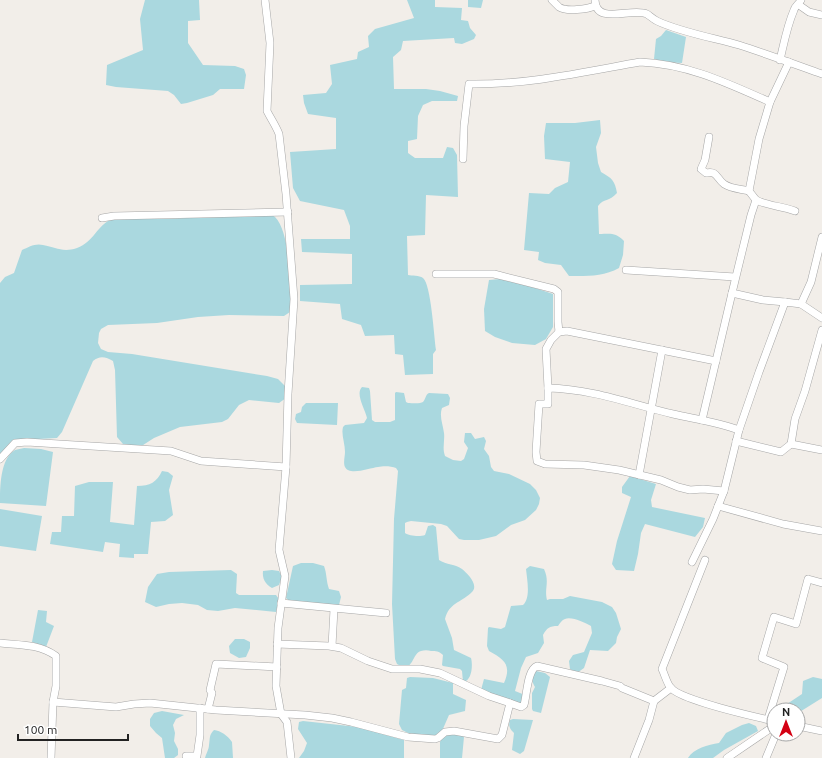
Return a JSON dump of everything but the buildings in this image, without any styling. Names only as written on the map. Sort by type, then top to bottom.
[{"type":"street","points":[[265,0],[270,43],[267,111],[271,120],[276,125],[279,134],[288,212],[294,299],[288,394],[286,467],[279,550],[285,576],[277,644],[276,686],[281,714],[287,722],[291,758]]},
{"type":"street","points":[[552,0],[560,8],[591,8],[595,3],[601,12],[607,14],[617,15],[627,12],[645,13],[658,21],[679,29],[738,45],[822,74]]},
{"type":"street","points":[[780,60],[794,8],[800,2],[810,12],[822,15]]},
{"type":"street","points":[[463,159],[464,126],[469,84],[505,83],[640,62],[655,62],[692,70],[770,102]]},
{"type":"street","points":[[750,191],[759,139],[770,102],[789,62]]},
{"type":"street","points":[[709,137],[705,160],[701,169],[706,173],[710,172],[716,174],[723,184],[750,191],[756,200],[761,203],[784,207],[795,211]]},
{"type":"street","points":[[702,420],[735,277],[756,200]]},
{"type":"street","points":[[102,218],[114,216],[288,212]]},
{"type":"street","points":[[801,304],[811,282],[822,237]]},
{"type":"street","points":[[626,270],[735,277]]},
{"type":"street","points":[[436,274],[494,274],[554,289],[558,292],[559,332]]},
{"type":"street","points":[[732,294],[763,300],[801,304],[822,318]]},
{"type":"street","points":[[692,562],[724,491],[739,430],[785,302]]},
{"type":"street","points":[[736,441],[781,452],[791,444],[795,419],[805,391],[822,330]]},
{"type":"street","points":[[716,361],[567,331],[559,332],[551,340],[546,349],[548,404],[539,404],[536,452],[537,461],[545,464],[584,465],[607,468],[639,474],[690,490],[703,489],[724,491]]},
{"type":"street","points":[[639,474],[662,350]]},
{"type":"street","points":[[548,388],[566,388],[584,391],[739,430]]},
{"type":"street","points":[[0,459],[15,443],[51,443],[171,451],[201,461],[286,467]]},
{"type":"street","points":[[791,444],[822,450]]},
{"type":"street","points":[[718,506],[783,524],[822,531]]},
{"type":"street","points":[[705,560],[662,669],[671,688],[680,695],[729,710],[766,719]]},
{"type":"street","points":[[775,702],[784,667],[762,658],[774,617],[796,624],[808,579],[822,583]]},
{"type":"street","points":[[281,604],[386,613]]},
{"type":"street","points":[[332,646],[334,609]]},
{"type":"street","points":[[0,643],[36,646],[47,650],[56,656],[56,686],[53,702],[51,758]]},
{"type":"street","points":[[277,644],[332,646],[341,648],[368,661],[392,669],[420,669],[440,673],[489,696],[521,707],[524,705],[530,673],[537,666],[620,686],[654,701]]},
{"type":"street","points":[[208,709],[212,693],[210,690],[216,664],[277,667]]},
{"type":"street","points":[[634,758],[649,720],[654,701],[671,688]]},
{"type":"street","points":[[53,702],[116,707],[150,703],[208,709],[332,718],[408,737],[435,739],[445,732],[454,731],[498,739],[502,735],[510,703]]},
{"type":"street","points":[[186,756],[197,756],[200,735],[200,708]]},
{"type":"street","points":[[806,728],[822,731]]},
{"type":"street","points":[[727,758],[766,731]]},
{"type":"street","points":[[766,758],[773,742]]},
{"type":"water","points":[[145,0],[199,0],[200,20],[188,21],[188,43],[203,65],[235,66],[244,69],[246,75],[244,89],[220,89],[213,95],[181,104],[174,95],[168,91],[106,85],[107,65],[143,50],[140,19]]},
{"type":"water","points":[[407,0],[435,0],[435,7],[462,8],[461,20],[468,21],[470,28],[476,35],[474,39],[462,44],[455,43],[454,38],[403,41],[401,50],[393,57],[394,89],[426,89],[458,96],[457,101],[432,101],[423,105],[418,116],[417,139],[408,141],[408,153],[415,158],[443,158],[447,147],[453,148],[457,155],[458,197],[426,195],[425,235],[407,236],[408,275],[421,277],[426,282],[432,311],[436,350],[433,354],[433,374],[405,375],[403,355],[395,354],[394,335],[365,336],[361,325],[342,319],[340,304],[300,301],[300,285],[352,284],[352,254],[302,252],[301,239],[350,239],[350,226],[344,210],[300,201],[293,188],[290,152],[336,149],[336,118],[308,114],[303,95],[326,93],[332,84],[330,65],[357,59],[358,52],[369,47],[368,36],[375,29],[414,18]]},
{"type":"water","points":[[468,0],[483,0],[481,8],[468,7]]},
{"type":"water","points":[[666,30],[686,37],[682,63],[664,62],[654,59],[656,39]]},
{"type":"water","points":[[600,120],[601,133],[596,147],[598,163],[601,172],[610,178],[614,183],[617,193],[612,198],[602,202],[598,206],[599,234],[613,234],[621,238],[624,241],[623,255],[619,268],[613,271],[594,275],[569,276],[561,265],[545,263],[538,260],[539,252],[524,250],[529,193],[549,194],[555,188],[568,182],[570,162],[545,159],[544,136],[546,123],[575,123]]},
{"type":"water","points":[[267,214],[274,216],[280,224],[284,234],[290,271],[292,303],[290,312],[284,316],[229,315],[198,317],[157,323],[108,325],[101,329],[98,343],[101,349],[108,352],[132,354],[278,379],[286,387],[286,398],[279,403],[249,400],[239,405],[228,419],[222,422],[180,427],[154,438],[140,447],[123,444],[117,437],[115,370],[113,361],[101,357],[93,361],[62,432],[57,438],[19,440],[0,455],[0,283],[5,277],[14,273],[22,250],[37,245],[63,250],[77,248],[88,242],[103,225],[112,219],[165,219]]},
{"type":"water","points":[[500,279],[553,294],[553,327],[546,339],[535,345],[512,343],[495,337],[485,331],[484,309],[489,280]]},
{"type":"water","points":[[362,387],[369,388],[372,420],[375,422],[390,422],[395,420],[396,392],[404,393],[406,402],[408,403],[423,402],[429,393],[448,394],[450,398],[449,405],[442,408],[441,414],[445,456],[453,460],[461,461],[464,459],[468,448],[464,442],[465,433],[471,433],[475,439],[484,437],[486,441],[484,449],[489,456],[491,467],[494,471],[509,474],[530,484],[536,490],[540,498],[536,510],[525,520],[511,525],[496,536],[479,540],[459,539],[447,526],[441,524],[411,521],[405,523],[405,533],[415,536],[425,535],[428,526],[433,525],[436,527],[439,560],[462,569],[470,577],[474,584],[471,593],[452,606],[445,619],[452,638],[454,650],[471,658],[471,672],[466,681],[463,682],[462,671],[460,669],[442,665],[443,655],[437,652],[426,650],[421,651],[415,656],[407,667],[397,664],[395,659],[392,604],[394,519],[398,471],[396,468],[385,466],[360,471],[351,471],[347,470],[344,464],[345,452],[342,433],[343,427],[345,425],[364,423],[367,418],[360,398],[360,390]]},
{"type":"water","points":[[306,403],[338,403],[337,425],[297,423],[295,419],[296,414],[301,412],[302,407]]},
{"type":"water","points":[[24,448],[41,449],[53,452],[46,506],[0,503],[2,474],[6,460],[15,450]]},
{"type":"water","points":[[162,471],[168,472],[173,476],[169,490],[173,515],[165,521],[151,522],[148,554],[134,554],[134,558],[119,557],[120,544],[105,542],[103,552],[50,544],[52,532],[61,532],[62,516],[74,516],[75,486],[89,482],[113,482],[110,522],[134,525],[137,486],[152,483],[158,478]]},
{"type":"water","points":[[630,476],[656,484],[651,500],[652,507],[705,518],[703,527],[695,537],[645,524],[641,533],[634,571],[616,570],[612,564],[617,541],[631,497],[622,493],[622,487]]},
{"type":"water","points":[[0,509],[42,516],[36,551],[0,546]]},
{"type":"water","points":[[301,563],[313,563],[324,566],[329,589],[339,591],[341,597],[339,605],[333,606],[292,603],[286,598],[293,566]]},
{"type":"water","points":[[530,566],[544,569],[547,578],[547,600],[563,599],[570,596],[602,602],[612,607],[616,613],[621,629],[616,643],[608,651],[590,650],[584,668],[577,673],[570,669],[569,661],[573,655],[584,652],[592,633],[591,626],[578,620],[568,618],[563,620],[558,626],[552,626],[549,628],[543,635],[544,643],[538,653],[526,657],[521,668],[515,691],[525,695],[520,705],[481,690],[484,679],[504,683],[507,667],[499,657],[489,651],[487,646],[488,628],[501,629],[505,627],[511,606],[523,605],[528,593],[526,569]]},
{"type":"water","points":[[231,570],[237,574],[236,593],[239,595],[276,595],[279,599],[276,612],[235,608],[218,611],[207,610],[198,605],[182,603],[156,607],[145,602],[148,587],[157,574],[169,572]]},
{"type":"water","points":[[263,571],[279,571],[282,577],[279,585],[272,588],[266,583]]},
{"type":"water","points":[[38,610],[47,611],[46,622],[54,626],[46,647],[32,642]]},
{"type":"water","points":[[235,639],[244,639],[250,642],[250,648],[246,657],[239,658],[230,653],[229,646]]},
{"type":"water","points":[[536,671],[545,673],[550,677],[541,713],[533,711],[532,709],[532,693],[535,687],[532,677]]},
{"type":"water","points":[[813,677],[822,679],[822,698],[806,708],[806,702],[790,702],[802,694],[803,681]]},
{"type":"water","points":[[407,678],[433,678],[453,683],[453,694],[466,700],[465,711],[449,715],[442,731],[437,737],[410,734],[402,730],[399,724],[402,690],[406,688]]},
{"type":"water","points":[[162,711],[184,715],[176,719],[173,725],[175,733],[174,741],[178,749],[178,755],[174,758],[165,758],[162,738],[150,726],[150,719],[154,713]]},
{"type":"water","points":[[510,720],[533,720],[524,751],[520,754],[512,750],[514,733],[510,729],[509,724]]},
{"type":"water","points":[[303,721],[358,727],[404,740],[404,758],[299,758],[307,743],[298,729],[299,722]]},
{"type":"water","points":[[749,723],[756,726],[758,731],[724,750],[713,758],[688,758],[698,749],[719,743],[726,733]]},
{"type":"water","points":[[214,730],[224,734],[232,742],[233,758],[205,758],[209,748],[210,735]]},
{"type":"water","points":[[443,734],[461,735],[464,737],[462,758],[440,758],[440,742]]}]
